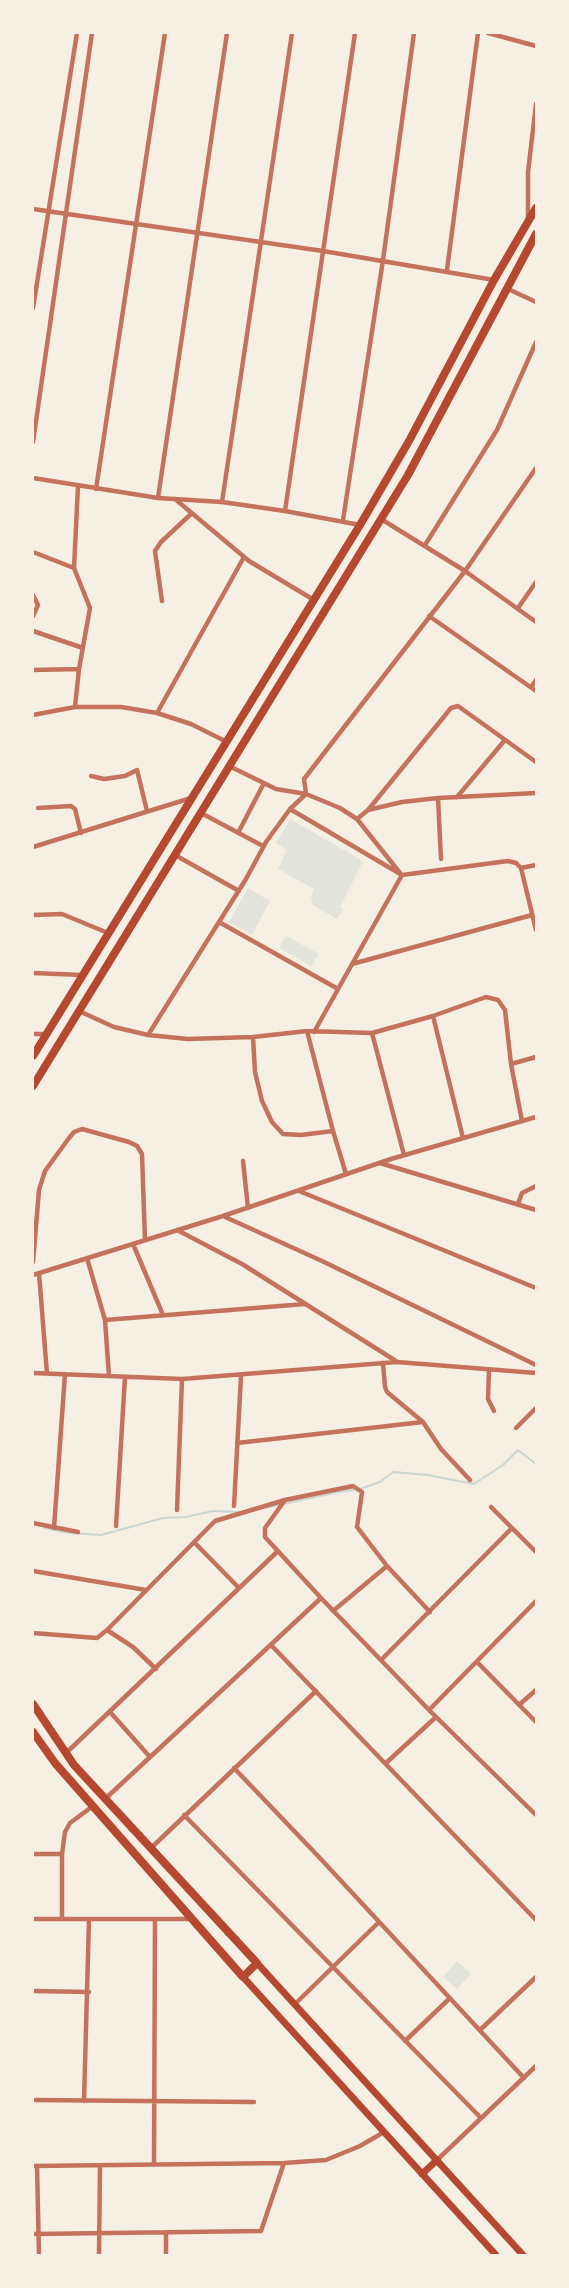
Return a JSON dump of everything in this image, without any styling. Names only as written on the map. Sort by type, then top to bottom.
[{"type":"main road","points":[[33,1056],[360,525],[409,441],[494,280],[536,208]]},
{"type":"main road","points":[[33,1086],[408,476],[536,234]]},
{"type":"main road","points":[[409,441],[424,448]]},
{"type":"main road","points":[[394,467],[408,476]]},
{"type":"main road","points":[[176,826],[183,836],[189,833]]},
{"type":"main road","points":[[33,1704],[65,1754],[105,1799],[523,2255]]},
{"type":"main road","points":[[33,1734],[55,1763],[190,1919],[496,2255]]},
{"type":"main road","points":[[243,1977],[257,1964]]},
{"type":"main road","points":[[423,2174],[437,2160]]},
{"type":"street","points":[[33,308],[77,33]]},
{"type":"street","points":[[33,442],[92,33]]},
{"type":"street","points":[[96,489],[165,33]]},
{"type":"street","points":[[158,498],[227,33]]},
{"type":"street","points":[[222,502],[292,33]]},
{"type":"street","points":[[285,511],[356,33]]},
{"type":"street","points":[[342,520],[383,260],[414,33]]},
{"type":"street","points":[[447,270],[478,33]]},
{"type":"street","points":[[488,33],[536,46]]},
{"type":"street","points":[[524,41],[527,33]]},
{"type":"street","points":[[528,220],[528,172],[536,104]]},
{"type":"street","points":[[33,209],[383,260],[494,280]]},
{"type":"street","points":[[506,288],[536,302]]},
{"type":"street","points":[[425,545],[497,430],[536,342]]},
{"type":"street","points":[[306,794],[304,779],[378,687],[465,571],[536,468]]},
{"type":"street","points":[[33,478],[158,498],[222,502],[285,511],[360,525]]},
{"type":"street","points":[[75,706],[90,608],[74,568],[78,486]]},
{"type":"street","points":[[175,499],[244,557],[314,600]]},
{"type":"street","points":[[162,602],[155,552],[161,542],[192,513]]},
{"type":"street","points":[[381,519],[465,571],[536,622]]},
{"type":"street","points":[[33,552],[74,568]]},
{"type":"street","points":[[157,713],[244,557]]},
{"type":"street","points":[[518,608],[536,582]]},
{"type":"street","points":[[33,595],[38,605],[33,616]]},
{"type":"street","points":[[429,616],[536,691]]},
{"type":"street","points":[[33,631],[83,648]]},
{"type":"street","points":[[33,670],[79,669]]},
{"type":"street","points":[[531,687],[536,680]]},
{"type":"street","points":[[33,715],[75,706],[121,707],[157,713],[191,724],[225,741]]},
{"type":"street","points":[[357,819],[368,810],[451,708],[458,706],[465,710],[536,762]]},
{"type":"street","points":[[457,797],[505,740]]},
{"type":"street","points":[[229,766],[276,789],[306,794],[340,808],[357,819],[402,875]]},
{"type":"street","points":[[91,776],[104,779],[125,776],[137,770],[147,811]]},
{"type":"street","points":[[238,833],[264,783]]},
{"type":"street","points":[[368,810],[402,802],[438,798],[536,793]]},
{"type":"street","points":[[148,1035],[239,891],[263,846],[290,809],[306,794]]},
{"type":"street","points":[[33,847],[192,797]]},
{"type":"street","points":[[438,798],[441,859]]},
{"type":"street","points":[[38,807],[71,806],[75,809],[81,833]]},
{"type":"street","points":[[290,809],[402,875],[508,861],[521,868],[536,865]]},
{"type":"street","points":[[201,813],[263,846]]},
{"type":"street","points":[[175,855],[239,891]]},
{"type":"street","points":[[521,868],[536,930]]},
{"type":"street","points":[[314,1032],[402,875]]},
{"type":"street","points":[[33,915],[62,914],[108,933]]},
{"type":"street","points":[[352,964],[532,915]]},
{"type":"street","points":[[219,922],[338,989]]},
{"type":"street","points":[[33,973],[82,975]]},
{"type":"street","points":[[79,1011],[114,1027],[148,1035],[188,1039],[253,1037],[307,1031],[372,1034],[486,998],[498,1000],[505,1010],[511,1064],[522,1121]]},
{"type":"street","points":[[433,1016],[463,1138]]},
{"type":"street","points":[[307,1031],[346,1174]]},
{"type":"street","points":[[33,1034],[46,1034]]},
{"type":"street","points":[[372,1034],[404,1155]]},
{"type":"street","points":[[253,1037],[255,1072],[262,1101],[272,1122],[283,1134],[302,1135],[333,1131]]},
{"type":"street","points":[[511,1064],[536,1057]]},
{"type":"street","points":[[33,1275],[248,1208],[404,1155],[536,1117]]},
{"type":"street","points":[[33,1262],[39,1190],[45,1171],[74,1132],[82,1130],[129,1142],[137,1146],[142,1154],[145,1240]]},
{"type":"street","points":[[243,1161],[248,1208]]},
{"type":"street","points":[[379,1163],[536,1210]]},
{"type":"street","points":[[518,1204],[522,1193],[536,1186]]},
{"type":"street","points":[[299,1191],[536,1288]]},
{"type":"street","points":[[223,1216],[322,1261],[536,1365]]},
{"type":"street","points":[[177,1230],[242,1264],[396,1362]]},
{"type":"street","points":[[133,1244],[163,1315]]},
{"type":"street","points":[[87,1258],[105,1320],[109,1377]]},
{"type":"street","points":[[39,1273],[47,1374]]},
{"type":"street","points":[[105,1320],[306,1304]]},
{"type":"street","points":[[33,1373],[182,1379],[396,1362],[536,1373]]},
{"type":"street","points":[[383,1363],[387,1392],[423,1422],[441,1449],[470,1480]]},
{"type":"street","points":[[489,1370],[488,1399],[494,1411]]},
{"type":"street","points":[[54,1528],[65,1374]]},
{"type":"street","points":[[234,1506],[241,1376]]},
{"type":"street","points":[[116,1526],[125,1377]]},
{"type":"street","points":[[177,1510],[182,1379]]},
{"type":"street","points":[[516,1428],[536,1408]]},
{"type":"street","points":[[237,1443],[423,1422]]},
{"type":"street","points":[[33,1633],[97,1638],[215,1521],[285,1500],[353,1486],[362,1492],[357,1527],[387,1566],[430,1612]]},
{"type":"street","points":[[285,1500],[265,1528],[265,1537],[429,1710],[536,1815]]},
{"type":"street","points":[[491,1507],[536,1552]]},
{"type":"street","points":[[33,1523],[78,1532]]},
{"type":"street","points":[[381,1660],[512,1528]]},
{"type":"street","points":[[194,1542],[239,1588]]},
{"type":"street","points":[[65,1754],[278,1551]]},
{"type":"street","points":[[333,1611],[387,1566]]},
{"type":"street","points":[[33,1571],[146,1590]]},
{"type":"street","points":[[105,1799],[321,1598]]},
{"type":"street","points":[[429,1710],[536,1601]]},
{"type":"street","points":[[107,1630],[133,1647],[156,1669]]},
{"type":"street","points":[[271,1645],[536,1920]]},
{"type":"street","points":[[477,1662],[536,1722]]},
{"type":"street","points":[[519,1706],[536,1690]]},
{"type":"street","points":[[151,1848],[316,1691]]},
{"type":"street","points":[[110,1712],[150,1757]]},
{"type":"street","points":[[386,1763],[436,1717]]},
{"type":"street","points":[[234,1768],[524,2078]]},
{"type":"street","points":[[62,1919],[62,1854],[65,1832],[70,1823],[93,1806]]},
{"type":"street","points":[[184,1815],[481,2118]]},
{"type":"street","points":[[33,1854],[62,1854]]},
{"type":"street","points":[[33,1919],[190,1919]]},
{"type":"street","points":[[84,2101],[89,1992],[89,1919]]},
{"type":"street","points":[[154,1919],[154,2165]]},
{"type":"street","points":[[294,2004],[380,1922]]},
{"type":"street","points":[[480,2030],[536,1977]]},
{"type":"street","points":[[33,1991],[89,1992]]},
{"type":"street","points":[[405,2041],[450,1998]]},
{"type":"street","points":[[437,2160],[536,2066]]},
{"type":"street","points":[[33,2100],[254,2102]]},
{"type":"street","points":[[39,2255],[36,2234],[35,2166],[284,2163],[326,2160],[360,2146],[384,2132]]},
{"type":"street","points":[[36,2234],[261,2231],[284,2163]]},
{"type":"street","points":[[99,2255],[100,2166]]},
{"type":"street","points":[[166,2232],[166,2255]]},
{"type":"shaded area","points":[[290,819],[363,861],[340,907],[343,909],[337,919],[313,905],[311,896],[314,889],[278,869],[287,850],[276,843]]},
{"type":"shaded area","points":[[248,888],[270,901],[252,935],[229,922]]},
{"type":"shaded area","points":[[286,936],[319,954],[311,966],[279,948]]},
{"type":"shaded area","points":[[457,1961],[471,1974],[457,1989],[443,1977]]},
{"type":"waterway","points":[[265,1508],[360,1489],[380,1482],[393,1472],[428,1475],[474,1484],[503,1465],[518,1450],[536,1464]]},
{"type":"waterway","points":[[44,1528],[101,1535],[163,1518],[186,1517],[213,1511],[239,1512]]}]
